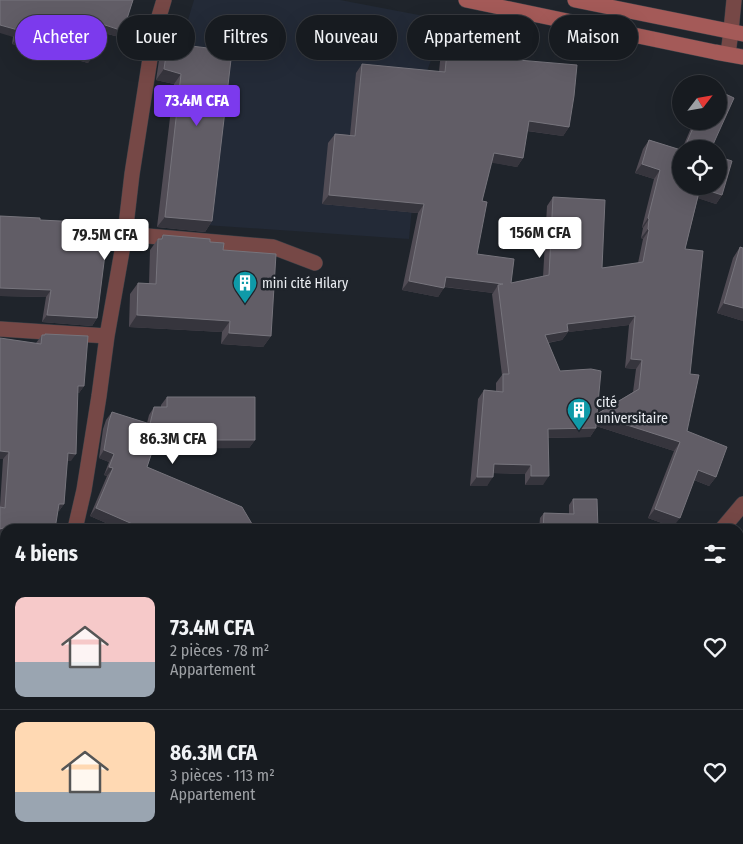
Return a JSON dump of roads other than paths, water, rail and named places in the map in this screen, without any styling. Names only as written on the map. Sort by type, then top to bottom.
[{"type":"main road","points":[[466,0],[743,57]]},
{"type":"main road","points":[[575,0],[737,33]]},
{"type":"street","points":[[76,524],[84,490],[107,336],[125,234],[132,174],[154,33],[164,0]]},
{"type":"street","points":[[728,54],[737,33],[734,0]]},
{"type":"street","points":[[125,234],[273,247],[315,263]]},
{"type":"street","points":[[0,329],[107,336]]},
{"type":"street","points":[[728,524],[741,512]]},
{"type":"place","name":"mini cité Hilary","points":[[245,304]]},
{"type":"place","name":"cité universitaire","points":[[579,431]]}]
